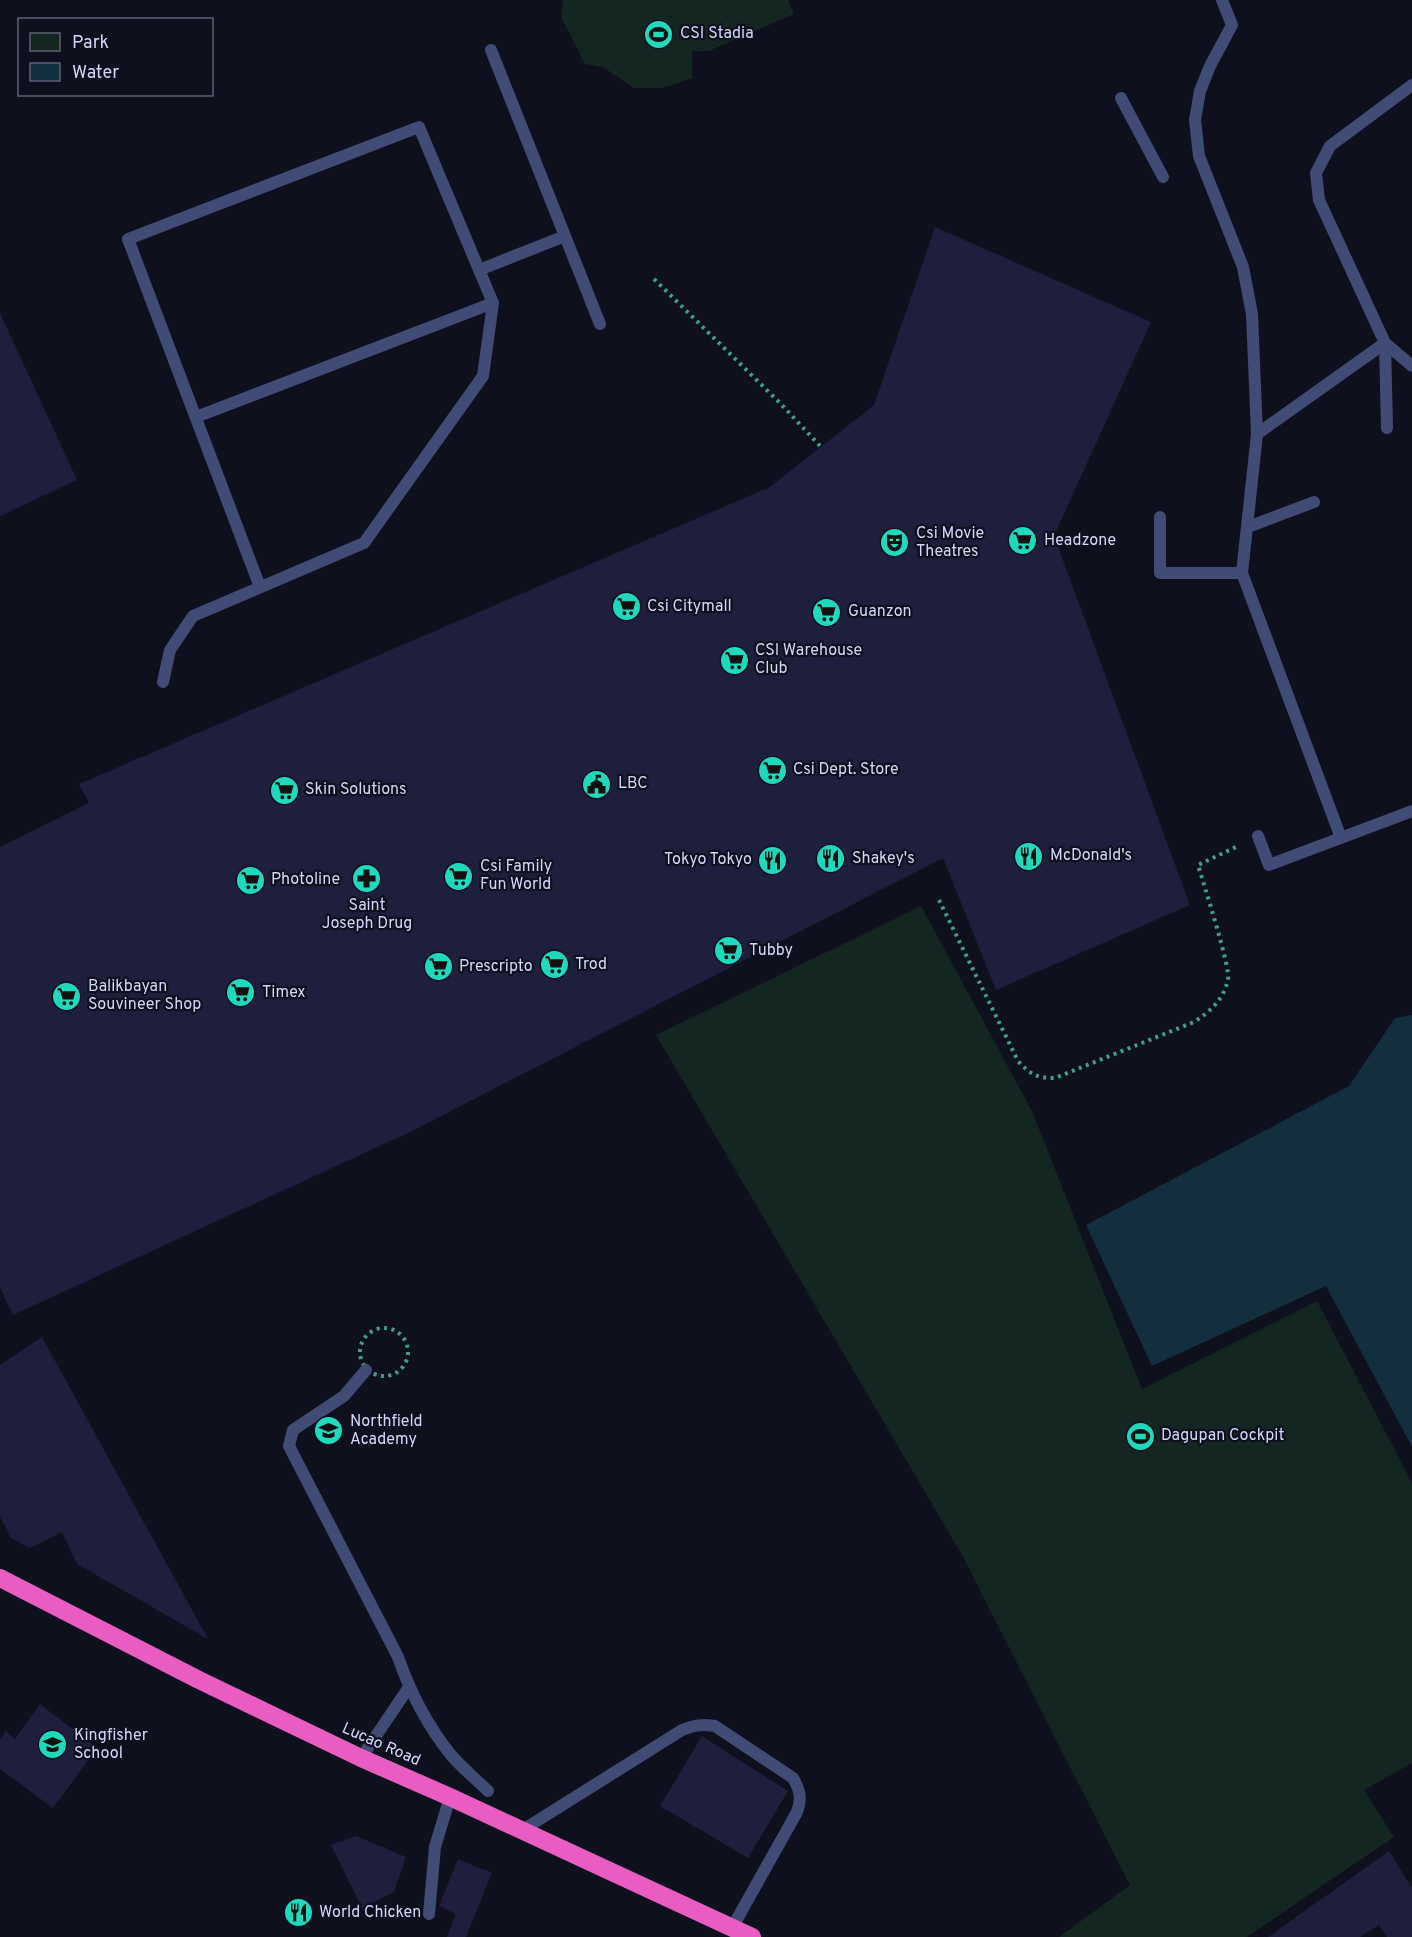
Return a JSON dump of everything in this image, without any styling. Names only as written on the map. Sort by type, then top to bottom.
[{"type":"highway","name":"Lucao Road","points":[[0,1578],[199,1680],[361,1758],[752,1937]]},
{"type":"lane","points":[[1222,0],[1232,25],[1210,66],[1200,91],[1195,120],[1199,156],[1243,267],[1252,314],[1257,434],[1242,573],[1341,838]]},
{"type":"lane","points":[[491,50],[600,324]]},
{"type":"lane","points":[[1387,428],[1384,343],[1319,200],[1316,173],[1330,146],[1412,85]]},
{"type":"lane","points":[[1121,98],[1163,177]]},
{"type":"lane","points":[[162,682],[170,650],[193,616],[261,587],[364,543],[483,376],[493,303],[419,127],[128,239],[261,587]]},
{"type":"lane","points":[[479,270],[565,236]]},
{"type":"lane","points":[[196,417],[493,303]]},
{"type":"lane","points":[[1257,434],[1384,343]]},
{"type":"lane","points":[[1384,343],[1412,366]]},
{"type":"lane","points":[[1248,527],[1314,502]]},
{"type":"lane","points":[[1160,517],[1160,573],[1242,573]]},
{"type":"lane","points":[[1258,836],[1269,866],[1412,811]]},
{"type":"lane","points":[[366,1370],[344,1396],[292,1430],[289,1446],[398,1657],[409,1687],[431,1727],[453,1757],[488,1791]]},
{"type":"lane","points":[[361,1758],[409,1687]]},
{"type":"lane","points":[[522,1831],[682,1730],[692,1725],[715,1726],[794,1778],[800,1790],[797,1812],[732,1928]]},
{"type":"lane","points":[[429,1914],[435,1847],[450,1797]]},
{"type":"path","points":[[654,279],[781,404],[820,447]]},
{"type":"path","points":[[939,900],[1018,1061],[1029,1073],[1044,1078],[1055,1078],[1194,1022],[1208,1013],[1221,999],[1229,976],[1198,865],[1258,836]]},
{"type":"green space","name":"CSI Stadia","points":[[563,0],[788,0],[794,14],[709,51],[692,51],[692,78],[663,88],[634,88],[603,67],[585,64],[561,17]]},
{"type":"green space","name":"Dagupan Cockpit","points":[[921,906],[1032,1111],[1142,1389],[1317,1301],[1412,1483],[1412,1763],[1364,1790],[1394,1837],[1247,1937],[1059,1937],[1130,1885],[962,1555],[656,1035]]},
{"type":"water","points":[[1412,1015],[1412,1447],[1326,1286],[1152,1366],[1086,1225],[1349,1086],[1395,1018]]},
{"type":"building","name":"CSI Warehouse Club","points":[[935,227],[1151,322],[1054,536],[1190,905],[996,990],[943,858],[410,1132],[13,1315],[0,1288],[0,847],[89,803],[79,784],[770,487],[874,405]]},
{"type":"building","points":[[0,313],[77,480],[0,516]]},
{"type":"building","points":[[42,1337],[208,1639],[77,1564],[62,1532],[30,1548],[11,1538],[0,1516],[0,1365]]},
{"type":"building","points":[[40,1704],[97,1748],[53,1808],[0,1769],[0,1740],[6,1731],[15,1739]]},
{"type":"building","points":[[702,1736],[788,1791],[748,1858],[660,1806]]},
{"type":"building","points":[[356,1836],[406,1857],[394,1892],[362,1908],[331,1845]]},
{"type":"building","points":[[1389,1851],[1412,1888],[1412,1937],[1387,1937],[1379,1925],[1360,1937],[1268,1937]]},
{"type":"building","points":[[458,1859],[492,1873],[466,1937],[447,1937],[456,1914],[439,1906]]},
{"type":"place","name":"CSI Stadia","points":[[659,34]]},
{"type":"place","name":"Headzone","points":[[1023,541]]},
{"type":"place","name":"Csi Movie Theatres","points":[[895,543]]},
{"type":"place","name":"Csi Citymall","points":[[626,607]]},
{"type":"place","name":"Guanzon","points":[[827,612]]},
{"type":"place","name":"CSI Warehouse Club","points":[[734,660]]},
{"type":"place","name":"Csi Dept. Store","points":[[772,770]]},
{"type":"place","name":"LBC","points":[[597,784]]},
{"type":"place","name":"Skin Solutions","points":[[284,790]]},
{"type":"place","name":"McDonald's","points":[[1029,856]]},
{"type":"place","name":"Shakey's","points":[[831,859]]},
{"type":"place","name":"Tokyo Tokyo","points":[[773,860]]},
{"type":"place","name":"Csi Family Fun World","points":[[459,876]]},
{"type":"place","name":"Saint Joseph Drug","points":[[367,878]]},
{"type":"place","name":"Photoline","points":[[250,880]]},
{"type":"place","name":"Tubby","points":[[728,951]]},
{"type":"place","name":"Trod","points":[[554,965]]},
{"type":"place","name":"Prescripto","points":[[438,967]]},
{"type":"place","name":"Timex","points":[[241,993]]},
{"type":"place","name":"Balikbayan Souvineer Shop","points":[[67,996]]},
{"type":"place","name":"Northfield Academy","points":[[329,1431]]},
{"type":"place","name":"Dagupan Cockpit","points":[[1140,1436]]},
{"type":"place","name":"Kingfisher School","points":[[53,1745]]},
{"type":"place","name":"World Chicken","points":[[298,1913]]}]
